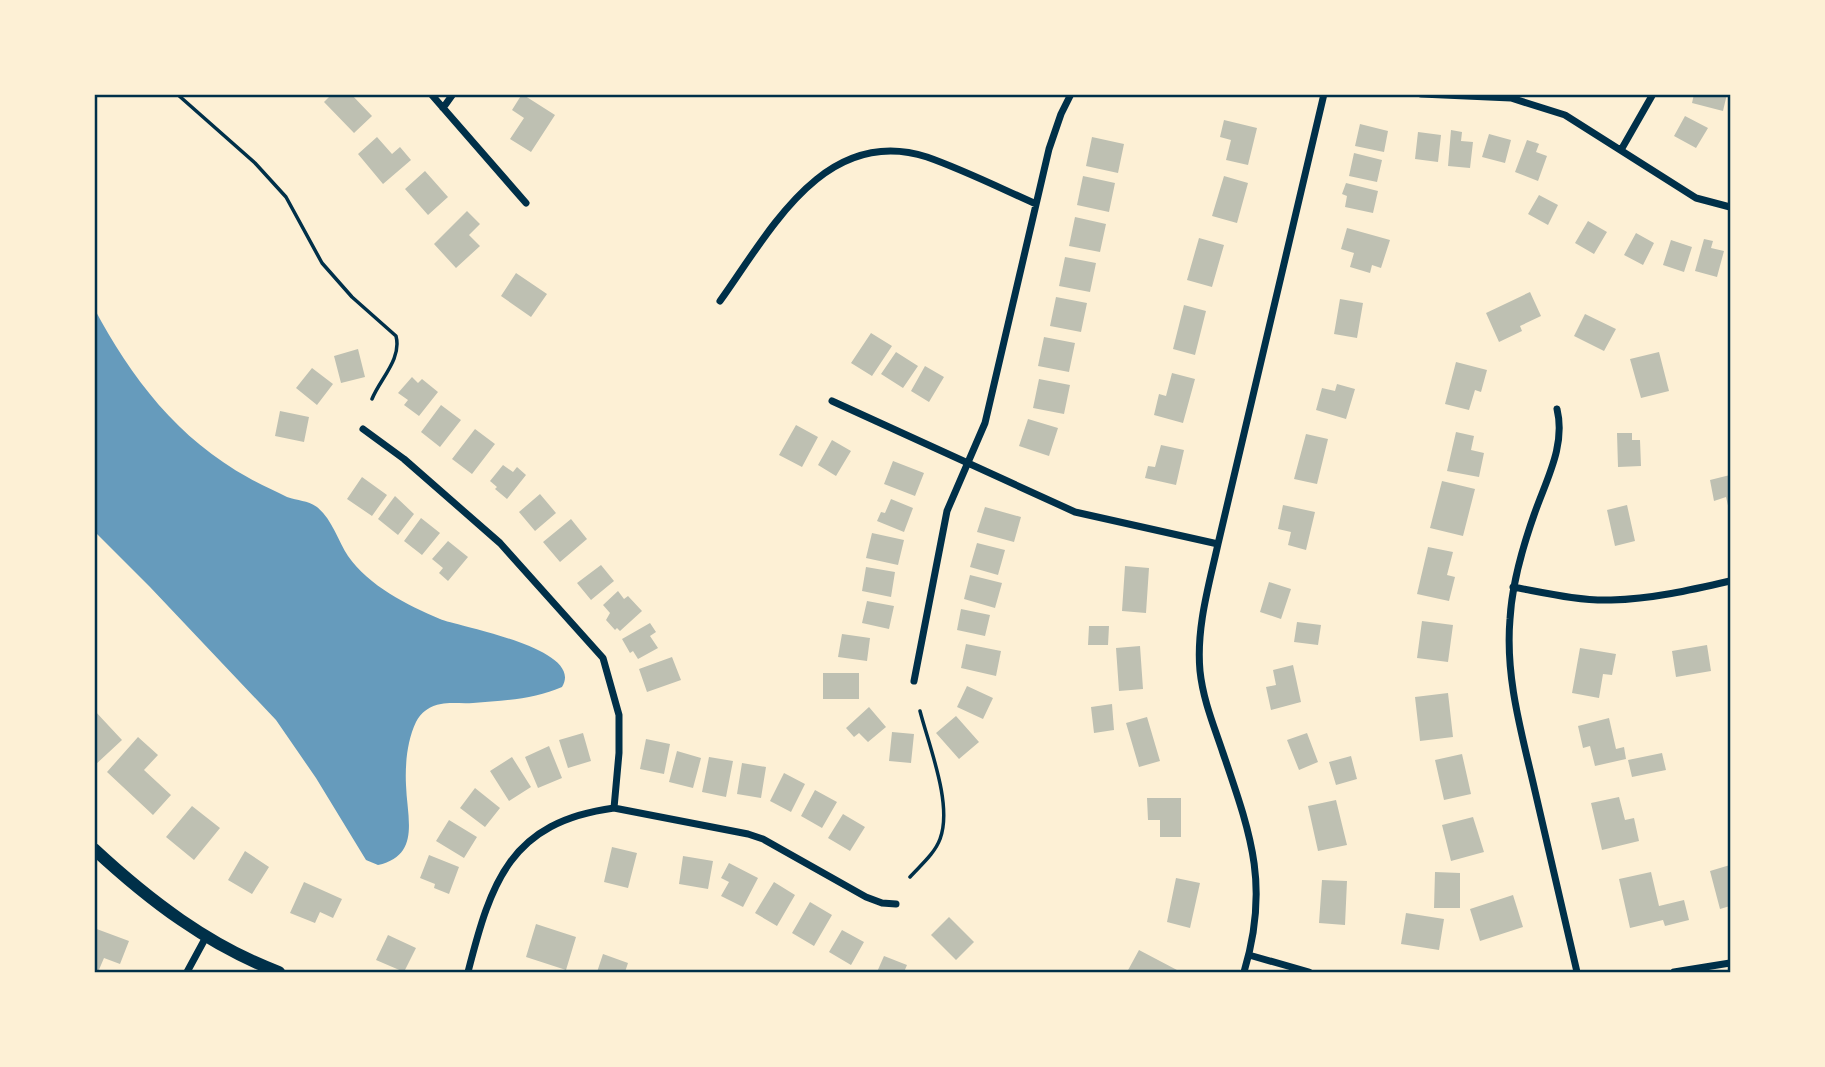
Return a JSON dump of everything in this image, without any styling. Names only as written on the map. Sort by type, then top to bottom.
[{"type":"street","points":[[431,94],[526,203]]},
{"type":"street","points":[[443,108],[453,94]]},
{"type":"street","points":[[914,681],[947,511],[985,423],[1049,149],[1071,94]]},
{"type":"street","points":[[1244,972],[1249,955],[1256,899],[1253,847],[1205,702],[1200,670],[1200,636],[1218,544],[1324,94]]},
{"type":"street","points":[[1421,94],[1511,98],[1565,115],[1696,198],[1731,207]]},
{"type":"street","points":[[1621,150],[1653,94]]},
{"type":"street","points":[[720,302],[800,192],[822,173],[852,158],[880,152],[903,152],[925,157],[1036,204]]},
{"type":"street","points":[[832,401],[1075,512],[1218,544]]},
{"type":"street","points":[[1558,409],[1561,432],[1556,454],[1521,555],[1513,587],[1509,644],[1512,688],[1577,972]]},
{"type":"street","points":[[363,429],[404,459],[500,543],[603,658],[619,715],[614,808]]},
{"type":"street","points":[[1513,587],[1565,597],[1610,600],[1682,592],[1731,581]]},
{"type":"street","points":[[468,972],[491,894],[505,867],[521,848],[545,829],[570,817],[614,808],[763,839],[866,897],[882,903],[896,904]]},
{"type":"street","points":[[94,849],[148,896],[206,937],[279,972]]},
{"type":"street","points":[[187,972],[206,937]]},
{"type":"street","points":[[1249,955],[1309,972]]},
{"type":"street","points":[[1674,972],[1731,963]]},
{"type":"path","points":[[177,94],[262,171],[286,197],[322,262],[352,298],[396,336],[397,348],[392,363],[372,400]]},
{"type":"path","points":[[911,877],[940,841],[943,829],[941,790],[920,711]]},
{"type":"water","points":[[94,308],[124,359],[159,405],[179,426],[200,445],[249,478],[287,497],[317,507],[331,524],[348,556],[367,577],[402,601],[440,619],[539,650],[556,661],[564,673],[562,687],[541,694],[518,699],[441,704],[420,716],[410,737],[406,761],[408,834],[401,853],[392,860],[378,865],[366,860],[316,778],[276,720],[95,532]]},
{"type":"building","points":[[332,94],[351,94],[372,116],[354,133],[324,102]]},
{"type":"building","points":[[522,94],[555,115],[531,152],[510,139],[524,118],[512,110]]},
{"type":"building","points":[[1694,94],[1727,94],[1723,111],[1692,103]]},
{"type":"building","points":[[1685,116],[1708,128],[1696,148],[1674,136]]},
{"type":"building","points":[[1224,120],[1257,128],[1248,165],[1226,160],[1231,140],[1220,137]]},
{"type":"building","points":[[1360,124],[1388,131],[1384,152],[1355,146]]},
{"type":"building","points":[[1451,130],[1462,132],[1461,141],[1473,142],[1470,168],[1448,166]]},
{"type":"building","points":[[1418,132],[1441,135],[1438,162],[1415,159]]},
{"type":"building","points":[[1489,134],[1511,140],[1505,163],[1482,157]]},
{"type":"building","points":[[377,137],[392,154],[400,147],[411,160],[383,184],[358,154]]},
{"type":"building","points":[[1092,137],[1124,144],[1118,173],[1086,166]]},
{"type":"building","points":[[1527,140],[1539,144],[1536,152],[1547,156],[1538,181],[1515,172]]},
{"type":"building","points":[[1354,153],[1382,160],[1377,182],[1349,176]]},
{"type":"building","points":[[425,171],[448,197],[428,215],[405,189]]},
{"type":"building","points":[[1083,176],[1115,183],[1109,212],[1077,205]]},
{"type":"building","points":[[1224,176],[1248,183],[1237,223],[1212,216]]},
{"type":"building","points":[[1346,183],[1378,191],[1373,213],[1345,207],[1347,196],[1342,194]]},
{"type":"building","points":[[1539,195],[1558,205],[1548,225],[1528,214]]},
{"type":"building","points":[[467,211],[480,224],[469,235],[480,246],[456,268],[434,244]]},
{"type":"building","points":[[1075,217],[1106,224],[1100,252],[1069,246]]},
{"type":"building","points":[[1588,221],[1607,232],[1594,254],[1575,243]]},
{"type":"building","points":[[1347,228],[1390,240],[1381,268],[1372,265],[1370,273],[1350,267],[1354,253],[1341,249]]},
{"type":"building","points":[[1636,233],[1654,243],[1643,265],[1624,255]]},
{"type":"building","points":[[1199,238],[1224,245],[1212,287],[1187,280]]},
{"type":"building","points":[[1704,239],[1713,241],[1711,248],[1724,251],[1717,277],[1695,271]]},
{"type":"building","points":[[1671,240],[1692,247],[1684,272],[1663,265]]},
{"type":"building","points":[[1065,257],[1096,263],[1090,292],[1059,286]]},
{"type":"building","points":[[516,273],[547,294],[531,317],[501,296]]},
{"type":"building","points":[[1530,292],[1541,316],[1520,326],[1522,331],[1499,342],[1486,313]]},
{"type":"building","points":[[1056,297],[1087,303],[1081,332],[1050,326]]},
{"type":"building","points":[[1340,299],[1363,303],[1357,338],[1334,334]]},
{"type":"building","points":[[1184,305],[1206,311],[1195,355],[1173,349]]},
{"type":"building","points":[[1585,314],[1616,329],[1604,351],[1574,336]]},
{"type":"building","points":[[871,333],[892,346],[872,376],[851,363]]},
{"type":"building","points":[[1044,337],[1075,343],[1069,372],[1038,366]]},
{"type":"building","points":[[358,349],[365,377],[341,383],[334,356]]},
{"type":"building","points":[[896,352],[918,366],[903,388],[881,374]]},
{"type":"building","points":[[1659,352],[1669,391],[1641,398],[1630,359]]},
{"type":"building","points":[[1456,362],[1487,370],[1481,392],[1475,390],[1469,410],[1445,404]]},
{"type":"building","points":[[925,366],[944,377],[929,402],[911,391]]},
{"type":"building","points":[[312,368],[333,384],[317,405],[296,388]]},
{"type":"building","points":[[1172,373],[1195,379],[1183,423],[1154,415],[1159,394],[1166,396]]},
{"type":"building","points":[[412,377],[418,383],[422,379],[438,392],[419,416],[404,405],[408,400],[398,393]]},
{"type":"building","points":[[1039,379],[1070,385],[1064,414],[1033,408]]},
{"type":"building","points":[[1337,384],[1355,389],[1346,419],[1316,410],[1322,388],[1335,391]]},
{"type":"building","points":[[441,405],[461,420],[440,447],[421,432]]},
{"type":"building","points":[[280,411],[309,417],[304,442],[275,436]]},
{"type":"building","points":[[1028,419],[1058,428],[1049,456],[1019,446]]},
{"type":"building","points":[[796,425],[818,437],[802,467],[779,455]]},
{"type":"building","points":[[475,429],[495,444],[472,474],[452,459]]},
{"type":"building","points":[[1456,432],[1474,436],[1471,450],[1484,453],[1479,477],[1447,471]]},
{"type":"building","points":[[1617,433],[1632,433],[1632,440],[1640,440],[1641,466],[1618,467]]},
{"type":"building","points":[[1306,434],[1328,439],[1317,484],[1294,479]]},
{"type":"building","points":[[832,440],[851,451],[836,476],[818,465]]},
{"type":"building","points":[[1161,445],[1184,450],[1176,485],[1145,478],[1148,466],[1155,467]]},
{"type":"building","points":[[893,461],[924,473],[915,496],[884,484]]},
{"type":"building","points":[[503,465],[513,472],[517,467],[526,475],[507,499],[490,481]]},
{"type":"building","points":[[1730,475],[1729,510],[1726,497],[1714,501],[1710,480]]},
{"type":"building","points":[[362,477],[387,495],[372,516],[347,499]]},
{"type":"building","points":[[1442,481],[1475,489],[1463,536],[1430,528]]},
{"type":"building","points":[[540,494],[556,513],[535,531],[519,512]]},
{"type":"building","points":[[395,496],[414,514],[398,535],[378,519]]},
{"type":"building","points":[[891,499],[913,508],[904,532],[877,521],[881,512],[885,513]]},
{"type":"building","points":[[1283,505],[1315,512],[1306,550],[1288,545],[1291,532],[1278,529]]},
{"type":"building","points":[[1627,505],[1635,541],[1615,546],[1607,510]]},
{"type":"building","points":[[985,507],[1021,517],[1014,542],[977,532]]},
{"type":"building","points":[[421,518],[440,533],[422,555],[404,541]]},
{"type":"building","points":[[571,519],[587,539],[560,562],[543,542]]},
{"type":"building","points":[[872,533],[904,540],[898,565],[866,558]]},
{"type":"building","points":[[448,541],[468,557],[448,581],[439,573],[443,568],[432,559]]},
{"type":"building","points":[[977,543],[1005,550],[998,575],[970,567]]},
{"type":"building","points":[[1428,547],[1453,552],[1447,575],[1455,577],[1449,601],[1417,594]]},
{"type":"building","points":[[601,565],[614,581],[591,600],[577,583]]},
{"type":"building","points":[[1125,566],[1149,568],[1146,613],[1122,611]]},
{"type":"building","points":[[866,567],[895,572],[891,597],[862,591]]},
{"type":"building","points":[[970,575],[1002,583],[995,608],[964,599]]},
{"type":"building","points":[[1269,582],[1291,589],[1281,619],[1260,612]]},
{"type":"building","points":[[618,591],[624,599],[628,596],[642,611],[620,631],[617,628],[615,630],[606,620],[610,613],[603,605]]},
{"type":"building","points":[[867,601],[894,606],[889,629],[862,623]]},
{"type":"building","points":[[961,609],[990,615],[985,636],[957,630]]},
{"type":"building","points":[[1422,621],[1453,625],[1448,662],[1417,658]]},
{"type":"building","points":[[1297,622],[1321,625],[1318,645],[1294,642]]},
{"type":"building","points":[[650,623],[656,632],[650,636],[658,648],[638,659],[633,651],[630,653],[622,639]]},
{"type":"building","points":[[1089,626],[1109,626],[1108,645],[1088,645]]},
{"type":"building","points":[[842,634],[870,638],[867,661],[838,657]]},
{"type":"building","points":[[966,644],[1001,651],[996,676],[961,668]]},
{"type":"building","points":[[1707,645],[1711,671],[1676,677],[1672,651]]},
{"type":"building","points":[[1140,646],[1143,689],[1119,691],[1116,648]]},
{"type":"building","points":[[1580,648],[1616,654],[1612,675],[1603,674],[1599,698],[1572,693]]},
{"type":"building","points":[[672,657],[681,680],[647,692],[639,669]]},
{"type":"building","points":[[1293,665],[1301,702],[1271,710],[1266,687],[1276,685],[1273,670]]},
{"type":"building","points":[[823,673],[859,673],[859,699],[823,699]]},
{"type":"building","points":[[967,686],[993,698],[983,719],[957,707]]},
{"type":"building","points":[[1448,693],[1453,737],[1420,741],[1415,697]]},
{"type":"building","points":[[1112,704],[1114,730],[1094,733],[1091,707]]},
{"type":"building","points":[[869,707],[886,727],[868,742],[859,733],[854,737],[846,728]]},
{"type":"building","points":[[94,710],[122,740],[94,766]]},
{"type":"building","points":[[956,716],[979,742],[959,759],[936,733]]},
{"type":"building","points":[[1147,717],[1160,761],[1139,767],[1126,723]]},
{"type":"building","points":[[1609,718],[1616,749],[1624,747],[1626,759],[1595,766],[1590,746],[1583,748],[1578,726]]},
{"type":"building","points":[[892,732],[914,734],[911,763],[889,761]]},
{"type":"building","points":[[583,733],[591,761],[568,768],[559,740]]},
{"type":"building","points":[[1307,733],[1318,762],[1299,770],[1287,740]]},
{"type":"building","points":[[138,737],[158,755],[144,770],[171,795],[153,815],[107,772]]},
{"type":"building","points":[[646,739],[670,744],[664,774],[640,769]]},
{"type":"building","points":[[549,746],[562,778],[538,788],[525,757]]},
{"type":"building","points":[[677,751],[701,758],[693,788],[669,782]]},
{"type":"building","points":[[1662,753],[1666,770],[1632,777],[1628,760]]},
{"type":"building","points":[[1462,754],[1471,794],[1444,800],[1435,760]]},
{"type":"building","points":[[1351,756],[1357,779],[1336,785],[1329,762]]},
{"type":"building","points":[[512,757],[531,787],[509,801],[490,771]]},
{"type":"building","points":[[709,757],[733,761],[726,797],[702,792]]},
{"type":"building","points":[[742,763],[766,767],[761,798],[737,794]]},
{"type":"building","points":[[784,773],[805,784],[791,812],[770,801]]},
{"type":"building","points":[[475,788],[500,808],[485,827],[460,808]]},
{"type":"building","points":[[815,790],[837,802],[822,828],[801,816]]},
{"type":"building","points":[[1619,797],[1625,820],[1634,818],[1639,841],[1602,850],[1591,803]]},
{"type":"building","points":[[1147,798],[1181,798],[1181,837],[1160,837],[1160,820],[1148,820]]},
{"type":"building","points":[[1336,800],[1347,845],[1318,851],[1308,806]]},
{"type":"building","points":[[192,806],[220,828],[194,860],[166,837]]},
{"type":"building","points":[[843,814],[865,827],[850,851],[828,838]]},
{"type":"building","points":[[1473,817],[1484,852],[1451,861],[1442,825]]},
{"type":"building","points":[[449,820],[477,837],[464,858],[436,841]]},
{"type":"building","points":[[612,847],[637,853],[628,888],[604,882]]},
{"type":"building","points":[[245,851],[269,867],[252,894],[228,880]]},
{"type":"building","points":[[429,855],[459,867],[449,894],[420,878]]},
{"type":"building","points":[[683,856],[713,861],[708,889],[679,884]]},
{"type":"building","points":[[729,863],[758,878],[743,907],[721,896],[729,882],[721,878]]},
{"type":"building","points":[[1730,865],[1730,906],[1720,909],[1710,871]]},
{"type":"building","points":[[1435,872],[1460,873],[1460,908],[1434,908]]},
{"type":"building","points":[[1651,872],[1659,906],[1684,900],[1689,920],[1665,926],[1663,920],[1630,928],[1619,879]]},
{"type":"building","points":[[1176,878],[1200,883],[1190,928],[1167,922]]},
{"type":"building","points":[[1322,880],[1347,881],[1345,925],[1319,923]]},
{"type":"building","points":[[304,882],[342,899],[333,918],[320,912],[315,923],[290,913]]},
{"type":"building","points":[[774,882],[795,895],[777,926],[755,913]]},
{"type":"building","points":[[1513,895],[1523,927],[1480,941],[1470,909]]},
{"type":"building","points":[[810,902],[832,915],[814,946],[792,933]]},
{"type":"building","points":[[1406,913],[1444,919],[1439,950],[1401,944]]},
{"type":"building","points":[[949,917],[974,942],[956,960],[931,935]]},
{"type":"building","points":[[536,924],[576,937],[566,970],[526,957]]},
{"type":"building","points":[[94,928],[129,941],[120,964],[104,958],[98,972],[94,972]]},
{"type":"building","points":[[842,930],[864,942],[851,965],[829,952]]},
{"type":"building","points":[[388,935],[416,948],[404,972],[376,960]]},
{"type":"building","points":[[1139,950],[1177,970],[1176,972],[1127,972]]},
{"type":"building","points":[[603,954],[628,963],[625,972],[597,972]]},
{"type":"building","points":[[884,956],[907,965],[904,972],[877,972]]}]
